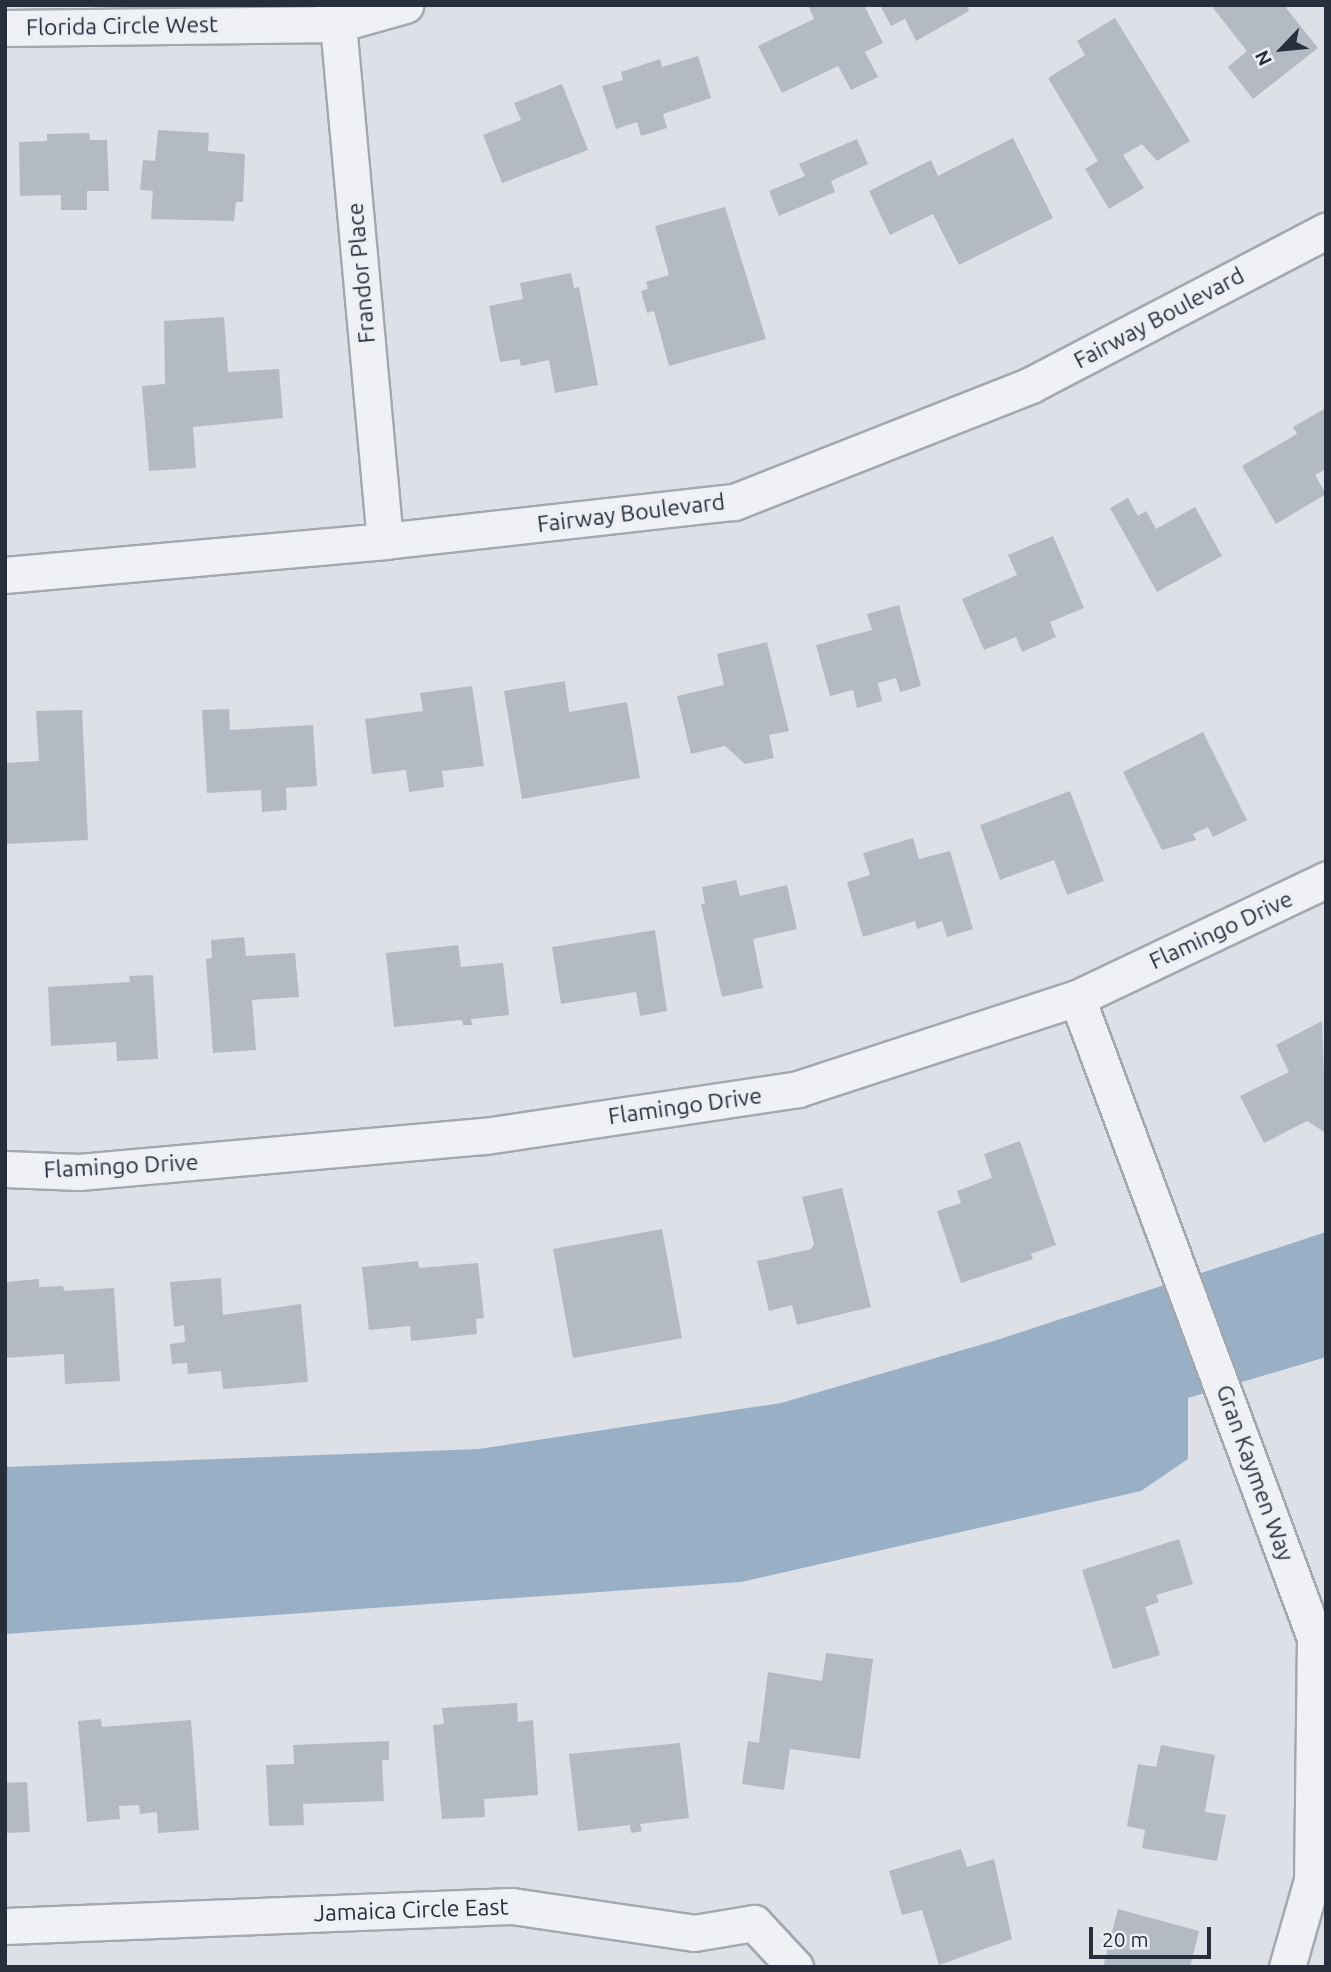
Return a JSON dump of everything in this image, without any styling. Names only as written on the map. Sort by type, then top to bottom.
[{"type":"street","name":"Florida Circle West","points":[[5,27],[335,14],[405,5]]},
{"type":"street","name":"Frandor Place","points":[[335,14],[385,541]]},
{"type":"street","name":"Fairway Boulevard","points":[[5,575],[385,541],[734,502],[1031,385],[1326,231]]},
{"type":"street","name":"Flamingo Drive","points":[[5,1170],[79,1172],[485,1136],[798,1089],[1077,998],[1326,880]]},
{"type":"street","name":"Gran Kaymen Way","points":[[1077,998],[1178,1259],[1315,1638],[1312,1880],[1287,1967]]},
{"type":"street","name":"Jamaica Circle East","points":[[5,1926],[512,1906],[694,1933],[754,1923],[796,1967]]},
{"type":"water","points":[[1326,1232],[1326,1357],[1188,1398],[1188,1459],[1141,1491],[741,1582],[5,1634],[5,1467],[479,1449],[781,1403],[997,1340]]},
{"type":"building","points":[[808,5],[864,5],[883,43],[865,52],[878,77],[851,90],[838,66],[782,93],[758,46],[814,19]]},
{"type":"building","points":[[880,5],[967,5],[969,11],[916,41],[905,19],[891,26]]},
{"type":"building","points":[[1216,5],[1290,5],[1286,8],[1318,48],[1253,99],[1228,67],[1247,51],[1213,8]]},
{"type":"building","points":[[1115,18],[1190,141],[1157,161],[1142,144],[1123,155],[1144,188],[1109,209],[1085,169],[1098,161],[1048,78],[1085,55],[1077,41]]},
{"type":"building","points":[[698,56],[711,98],[663,114],[667,128],[641,136],[637,122],[616,129],[602,86],[623,80],[621,72],[660,59],[662,67]]},
{"type":"building","points":[[562,84],[588,150],[502,183],[483,135],[521,120],[514,103]]},
{"type":"building","points":[[158,130],[209,133],[208,151],[245,154],[243,202],[236,202],[234,221],[151,219],[153,191],[140,190],[143,160],[155,161]]},
{"type":"building","points":[[89,133],[90,140],[107,140],[109,191],[87,191],[87,210],[61,210],[61,195],[20,196],[19,142],[47,141],[47,134]]},
{"type":"building","points":[[1013,138],[1053,218],[959,265],[933,214],[890,235],[869,191],[931,160],[938,176]]},
{"type":"building","points":[[857,139],[868,164],[831,181],[835,192],[779,216],[769,191],[805,176],[799,164]]},
{"type":"building","points":[[725,207],[766,339],[669,366],[654,311],[647,313],[641,291],[648,289],[646,282],[669,275],[655,226]]},
{"type":"building","points":[[571,273],[574,288],[579,287],[598,385],[555,393],[549,360],[521,366],[519,359],[500,362],[489,306],[523,299],[520,283]]},
{"type":"building","points":[[224,317],[228,372],[279,369],[283,418],[193,427],[196,468],[149,471],[142,386],[165,384],[164,321]]},
{"type":"building","points":[[1326,408],[1326,469],[1315,475],[1326,494],[1276,524],[1242,466],[1297,434],[1293,427]]},
{"type":"building","points":[[1128,498],[1138,516],[1146,511],[1156,529],[1195,507],[1222,556],[1157,592],[1110,508]]},
{"type":"building","points":[[1053,536],[1084,608],[1050,622],[1056,637],[1022,652],[1016,637],[984,650],[962,599],[1017,575],[1008,555]]},
{"type":"building","points":[[899,605],[921,686],[900,692],[896,678],[878,683],[882,701],[857,708],[853,690],[830,696],[816,645],[872,630],[867,614]]},
{"type":"building","points":[[767,642],[789,731],[769,735],[774,758],[745,764],[725,746],[691,754],[677,696],[724,685],[717,654]]},
{"type":"building","points":[[565,681],[569,712],[627,702],[640,778],[522,799],[504,691]]},
{"type":"building","points":[[472,686],[484,766],[442,771],[444,787],[409,792],[406,770],[372,774],[365,719],[423,711],[420,693]]},
{"type":"building","points":[[229,709],[230,730],[313,725],[317,786],[286,788],[287,810],[262,812],[261,790],[207,793],[202,710]]},
{"type":"building","points":[[82,710],[88,840],[5,844],[5,763],[39,761],[36,711]]},
{"type":"building","points":[[1203,732],[1247,820],[1213,837],[1208,827],[1193,834],[1196,840],[1162,850],[1123,772]]},
{"type":"building","points":[[1070,791],[1104,881],[1067,895],[1054,860],[1000,880],[980,825]]},
{"type":"building","points":[[913,838],[919,859],[950,851],[973,929],[947,937],[942,921],[917,929],[915,921],[863,937],[847,882],[870,875],[863,853]]},
{"type":"building","points":[[736,880],[740,896],[787,885],[797,929],[753,939],[763,988],[722,997],[701,904],[705,904],[702,887]]},
{"type":"building","points":[[655,930],[667,1011],[640,1016],[636,992],[561,1004],[552,947]]},
{"type":"building","points":[[244,937],[246,956],[295,953],[299,997],[252,1000],[256,1050],[213,1053],[206,959],[212,958],[211,940]]},
{"type":"building","points":[[458,945],[461,967],[503,963],[509,1015],[471,1019],[472,1025],[463,1025],[462,1020],[394,1027],[386,953]]},
{"type":"building","points":[[153,975],[158,1059],[117,1061],[116,1042],[51,1046],[48,987],[130,982],[129,976]]},
{"type":"building","points":[[1322,1021],[1326,1133],[1307,1121],[1264,1143],[1240,1096],[1289,1072],[1276,1045]]},
{"type":"building","points":[[1020,1141],[1056,1245],[1031,1254],[1033,1259],[961,1283],[937,1211],[961,1203],[957,1191],[992,1178],[984,1154]]},
{"type":"building","points":[[842,1188],[871,1307],[797,1325],[792,1305],[769,1311],[757,1261],[811,1249],[814,1244],[802,1197]]},
{"type":"building","points":[[662,1229],[682,1338],[573,1358],[553,1249]]},
{"type":"building","points":[[418,1261],[419,1268],[478,1263],[484,1318],[476,1319],[477,1334],[411,1341],[410,1326],[369,1330],[362,1267]]},
{"type":"building","points":[[221,1278],[223,1315],[301,1304],[308,1382],[223,1389],[221,1371],[188,1374],[187,1363],[172,1364],[170,1344],[185,1342],[184,1325],[174,1327],[170,1282]]},
{"type":"building","points":[[39,1279],[39,1287],[63,1286],[64,1291],[114,1288],[120,1381],[65,1384],[64,1354],[5,1358],[5,1282]]},
{"type":"building","points":[[1179,1539],[1193,1584],[1156,1595],[1159,1602],[1145,1607],[1160,1655],[1113,1669],[1082,1570]]},
{"type":"building","points":[[826,1653],[873,1659],[860,1759],[790,1749],[784,1790],[742,1784],[748,1741],[759,1743],[768,1672],[822,1681]]},
{"type":"building","points":[[517,1703],[518,1722],[533,1720],[538,1795],[484,1799],[485,1817],[442,1819],[433,1725],[444,1724],[442,1708]]},
{"type":"building","points":[[101,1719],[102,1727],[191,1720],[199,1830],[158,1833],[157,1812],[140,1814],[139,1805],[119,1806],[120,1819],[87,1822],[78,1721]]},
{"type":"building","points":[[389,1741],[389,1760],[382,1760],[384,1801],[303,1804],[304,1825],[269,1826],[266,1765],[294,1764],[293,1745]]},
{"type":"building","points":[[680,1743],[689,1818],[640,1824],[642,1831],[631,1833],[630,1825],[578,1831],[569,1754]]},
{"type":"building","points":[[1161,1745],[1215,1755],[1205,1812],[1226,1815],[1217,1861],[1142,1848],[1145,1830],[1127,1826],[1138,1764],[1156,1767]]},
{"type":"building","points":[[27,1782],[30,1832],[5,1833],[5,1783]]},
{"type":"building","points":[[961,1849],[967,1867],[994,1859],[1012,1939],[939,1965],[922,1910],[902,1915],[889,1871]]},
{"type":"building","points":[[1118,1909],[1199,1931],[1190,1967],[1103,1967]]}]
